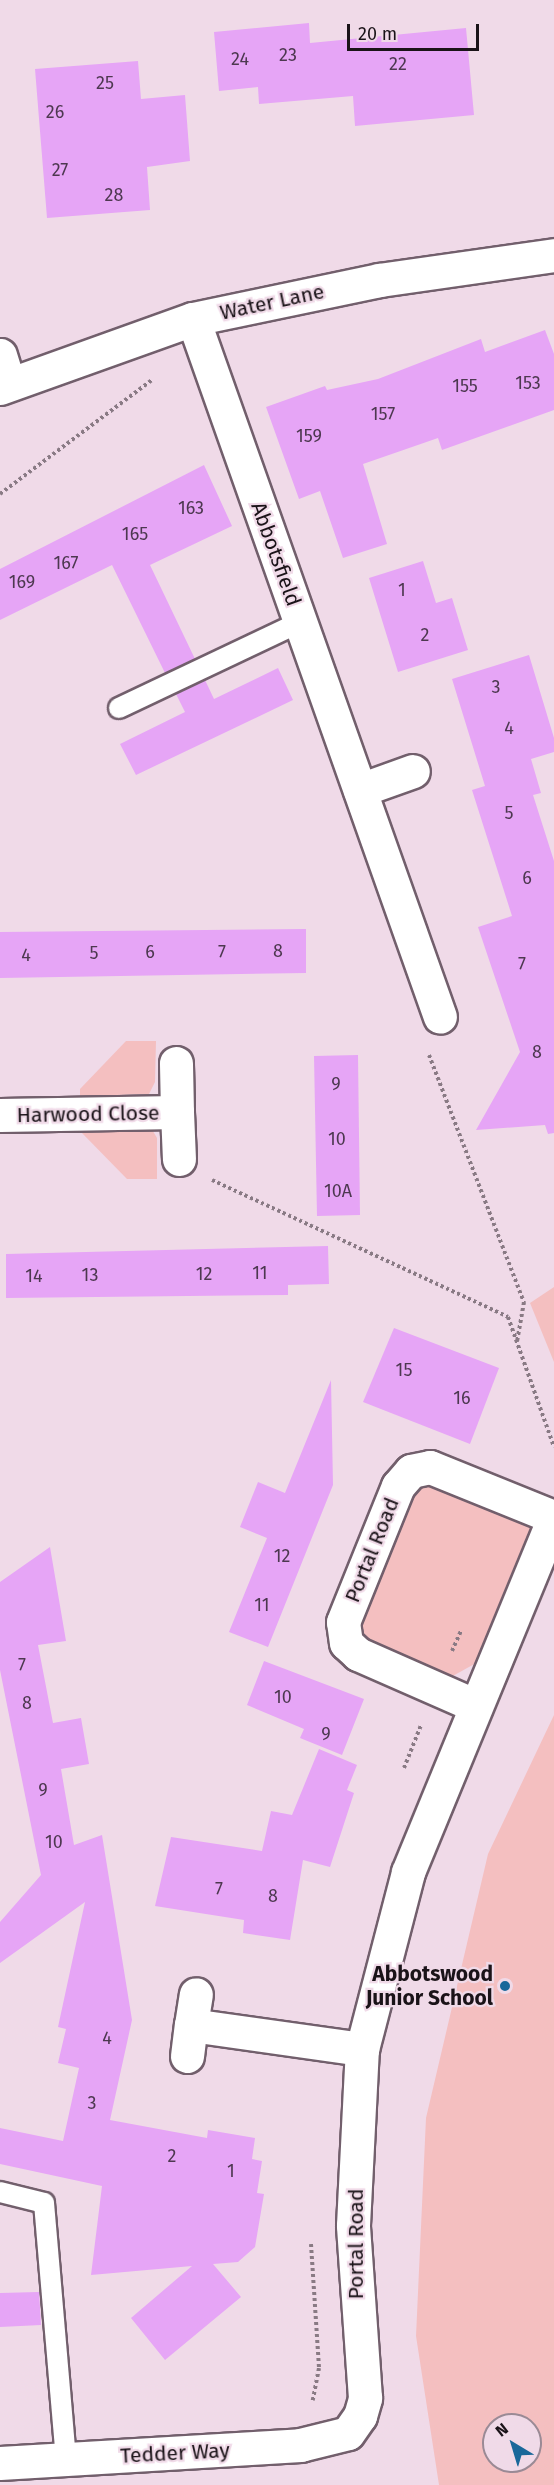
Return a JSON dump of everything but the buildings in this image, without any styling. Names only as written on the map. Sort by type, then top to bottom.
[{"type":"street","name":"Water Lane","points":[[3,376],[193,319],[380,280],[554,255]]},
{"type":"street","name":"Abbotsfield","points":[[193,319],[440,1017]]},
{"type":"street","points":[[360,790],[413,771]]},
{"type":"street","name":"Harwood Close","points":[[176,1063],[179,1159]]},
{"type":"street","name":"Harwood Close","points":[[0,1115],[177,1112]]},
{"type":"street","name":"Portal Road","points":[[348,2433],[365,2398],[353,2224],[362,2049],[408,1872],[474,1705],[554,1518],[430,1467],[411,1471],[398,1486],[343,1622],[346,1643],[358,1654],[474,1705]]},
{"type":"street","points":[[191,2025],[362,2049]]},
{"type":"street","name":"Tedder Way","points":[[0,2463],[300,2445],[348,2433]]},
{"type":"lane","points":[[119,708],[300,622]]},
{"type":"lane","points":[[0,2193],[44,2203],[66,2459]]},
{"type":"path","points":[[0,494],[150,380],[206,356]]},
{"type":"path","points":[[440,1017],[417,1024],[524,1302],[517,1343]]},
{"type":"path","points":[[179,1159],[213,1181],[508,1317],[554,1447]]},
{"type":"shaded area","points":[[126,1041],[156,1041],[155,1082],[149,1094],[80,1096],[80,1089]]},
{"type":"shaded area","points":[[82,1124],[150,1126],[157,1138],[157,1179],[127,1179],[81,1132]]},
{"type":"shaded area","points":[[554,1287],[554,1362],[530,1303]]},
{"type":"shaded area","points":[[420,1479],[520,1513],[530,1526],[532,1539],[478,1662],[451,1677],[367,1644],[358,1635],[358,1621],[410,1486]]},
{"type":"shaded area","name":"Abbotswood Junior School","points":[[554,1715],[554,2485],[439,2485],[416,2336],[426,2118],[488,1854]]},
{"type":"place","name":"Abbotswood Junior School","points":[[505,1986]]}]
